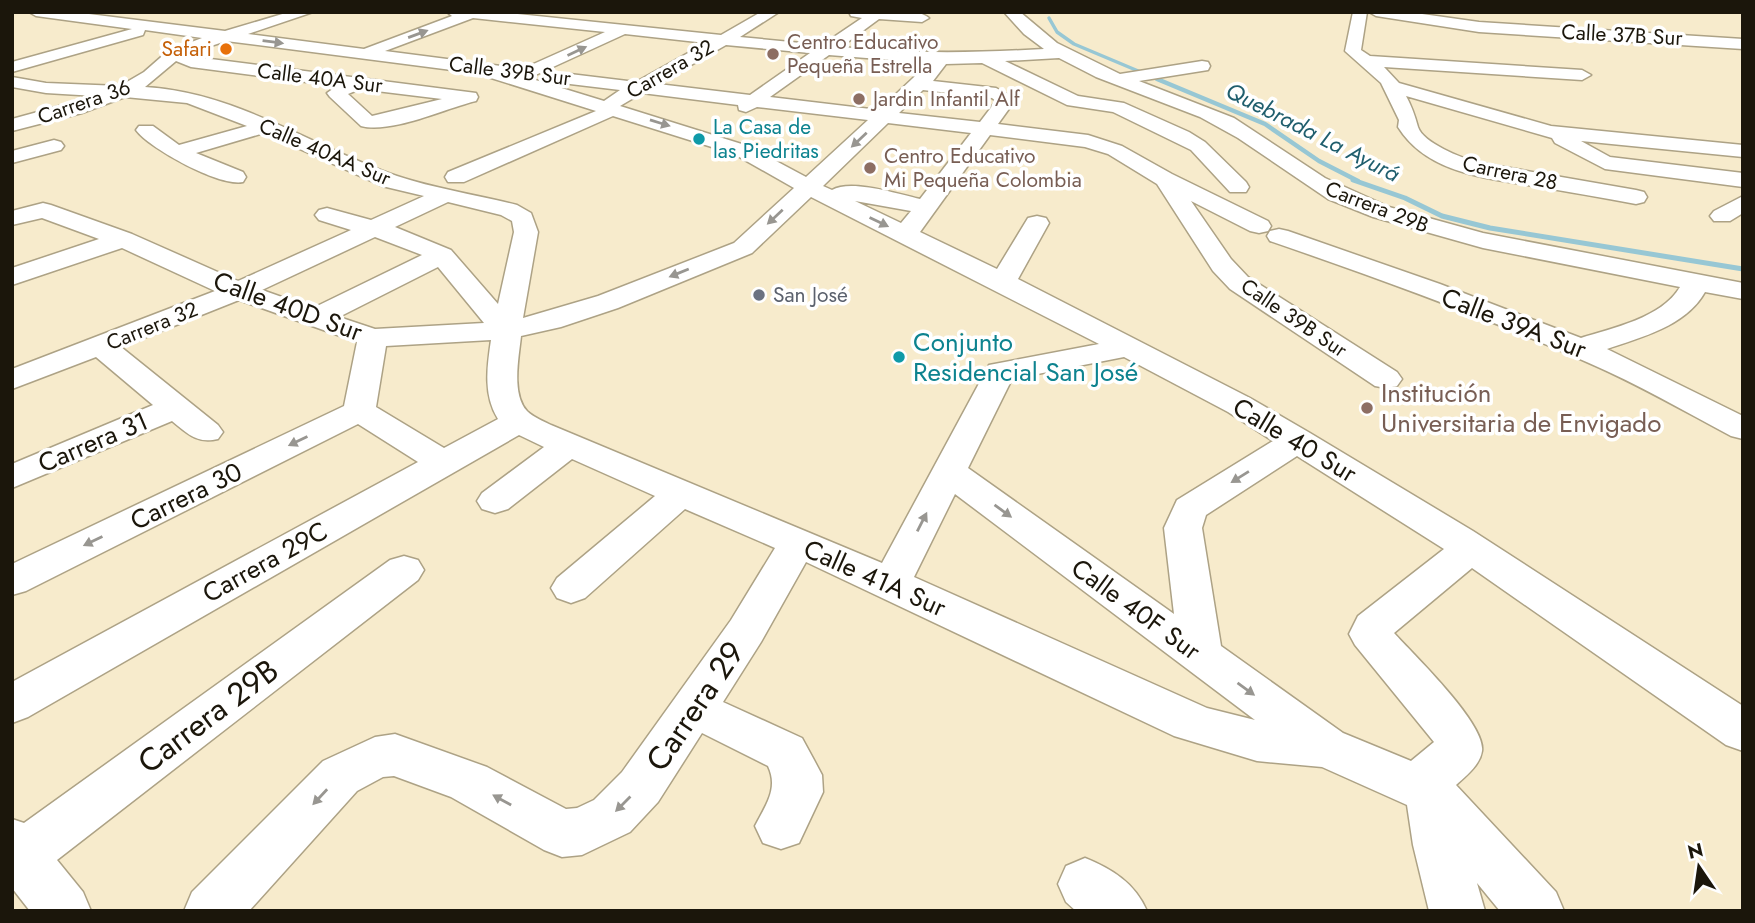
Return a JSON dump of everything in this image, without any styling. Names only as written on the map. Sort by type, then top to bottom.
[{"type":"street","points":[[73,17],[91,12]]},
{"type":"street","name":"Carrera 36","points":[[12,125],[123,92],[159,70],[174,54],[188,47],[306,12]]},
{"type":"street","points":[[454,12],[536,16],[826,49],[934,45]]},
{"type":"street","name":"Carrera 32","points":[[12,380],[102,347],[238,291],[373,229],[449,186],[598,118],[613,102],[772,12]]},
{"type":"street","points":[[852,12],[879,13],[934,45],[976,57],[1074,101],[1118,107],[1182,136],[1198,146],[1238,187]]},
{"type":"street","name":"Carrera 29B","points":[[1010,12],[1060,52],[1127,78],[1232,125],[1271,148],[1323,187],[1384,213],[1481,241],[1743,291]]},
{"type":"street","points":[[1360,12],[1358,35],[1352,46],[1353,51],[1365,61],[1582,75]]},
{"type":"street","name":"Calle 37B Sur","points":[[1376,12],[1479,27],[1743,44]]},
{"type":"street","name":"Calle 39B Sur","points":[[30,13],[477,68]]},
{"type":"street","points":[[304,76],[478,13]]},
{"type":"street","points":[[703,136],[879,13]]},
{"type":"street","points":[[12,67],[192,16]]},
{"type":"street","points":[[499,31],[536,16]]},
{"type":"street","points":[[463,46],[336,93],[371,122],[388,120],[469,97],[525,75],[651,16]]},
{"type":"street","points":[[373,338],[505,330],[551,321],[608,302],[743,247],[814,190],[886,114],[937,66],[934,45]]},
{"type":"street","points":[[976,57],[1060,52]]},
{"type":"street","name":"Calle 40A Sur","points":[[174,54],[191,62],[469,97]]},
{"type":"street","name":"Carrera 28","points":[[1365,61],[1390,83],[1409,120],[1408,127],[1419,141],[1454,162],[1636,197]]},
{"type":"street","points":[[1127,78],[1202,66]]},
{"type":"street","name":"Calle 40 Sur","points":[[477,68],[525,75],[610,108],[741,150],[814,190],[1003,282],[1239,405],[1471,548],[1743,731]]},
{"type":"street","name":"Calle 39B Sur","points":[[525,75],[987,126]]},
{"type":"street","name":"Calle 40AA Sur","points":[[12,82],[46,88],[189,98],[225,108],[390,181],[449,186],[509,210],[523,218],[526,232],[521,268],[505,330]]},
{"type":"street","points":[[1390,83],[1486,87]]},
{"type":"street","points":[[1390,83],[1550,132],[1743,151]]},
{"type":"street","points":[[905,235],[1007,99],[1004,96],[916,84]]},
{"type":"street","points":[[12,96],[46,88]]},
{"type":"street","name":"Calle 39A Sur","points":[[987,126],[1101,145],[1272,230],[1580,348],[1668,389],[1743,429]]},
{"type":"street","name":"Calle 39A Sur","points":[[987,126],[1092,136],[1121,143],[1272,230]]},
{"type":"street","points":[[176,152],[265,127]]},
{"type":"street","points":[[146,130],[176,152],[234,177]]},
{"type":"street","points":[[1550,132],[1605,163],[1743,180]]},
{"type":"street","points":[[12,157],[54,146]]},
{"type":"street","points":[[1521,177],[1512,161],[1553,159]]},
{"type":"street","name":"Calle 39B Sur","points":[[1164,178],[1222,265],[1239,283],[1386,379]]},
{"type":"street","name":"Calle 40 Sur","points":[[814,190],[869,195],[926,207]]},
{"type":"street","points":[[1722,216],[1743,203]]},
{"type":"street","name":"Calle 40D Sur","points":[[12,218],[43,210],[123,239],[238,291],[373,338],[359,411]]},
{"type":"street","points":[[327,215],[406,238],[442,255],[505,330],[502,391],[510,414],[519,421]]},
{"type":"street","points":[[1003,282],[1037,223]]},
{"type":"street","points":[[1208,243],[1272,230]]},
{"type":"street","points":[[12,277],[123,239]]},
{"type":"street","points":[[314,318],[442,255]]},
{"type":"street","points":[[1580,348],[1685,304],[1696,282]]},
{"type":"street","points":[[1502,317],[1626,331]]},
{"type":"street","points":[[102,347],[206,432]]},
{"type":"street","points":[[891,583],[1000,372],[1128,347]]},
{"type":"street","name":"Carrera 31","points":[[12,477],[174,408]]},
{"type":"street","points":[[359,411],[442,462]]},
{"type":"street","name":"Carrera 30","points":[[12,581],[359,411]]},
{"type":"street","name":"Calle 41A Sur","points":[[519,421],[891,583],[1209,729],[1272,744],[1326,747]]},
{"type":"street","name":"Carrera 29C","points":[[12,704],[519,421]]},
{"type":"street","points":[[1200,656],[1183,528],[1190,509],[1298,440]]},
{"type":"street","points":[[495,500],[569,445]]},
{"type":"street","name":"Calle 40F Sur","points":[[948,471],[1326,747]]},
{"type":"street","points":[[571,587],[681,493]]},
{"type":"street","name":"Carrera 29","points":[[212,911],[340,776],[374,758],[395,755],[469,782],[562,832],[582,831],[612,816],[640,788],[746,631],[797,544]]},
{"type":"street","points":[[1422,789],[1458,752],[1458,741],[1450,727],[1370,634],[1373,626],[1471,548]]},
{"type":"street","name":"Carrera 29B","points":[[15,854],[404,570]]},
{"type":"street","points":[[692,710],[730,724],[785,752],[797,775],[798,792],[781,826]]},
{"type":"street","points":[[1326,747],[1422,789],[1536,911]]},
{"type":"street","points":[[1422,789],[1457,911]]},
{"type":"street","points":[[15,854],[63,911]]},
{"type":"waterway","name":"Quebrada La Ayurá","points":[[1049,18],[1057,32],[1074,44],[1162,81]]},
{"type":"waterway","name":"Quebrada La Ayurá","points":[[1157,79],[1265,124],[1319,161],[1358,181]]},
{"type":"waterway","name":"Quebrada La Ayurá","points":[[1353,180],[1405,198],[1442,216],[1490,228],[1743,269]]},
{"type":"place","name":"Safari","points":[[226,49]]},
{"type":"place","name":"Centro Educativo Pequeña Estrella","points":[[773,54]]},
{"type":"place","name":"Jardin Infantil Alf","points":[[859,99]]},
{"type":"place","name":"La Casa de las Piedritas","points":[[699,139]]},
{"type":"place","name":"Centro Educativo Mi Pequeña Colombia","points":[[870,168]]},
{"type":"place","name":"San José","points":[[759,295]]},
{"type":"place","name":"Conjunto Residencial San José","points":[[899,357]]},
{"type":"place","name":"Institución Universitaria de Envigado","points":[[1367,408]]}]
